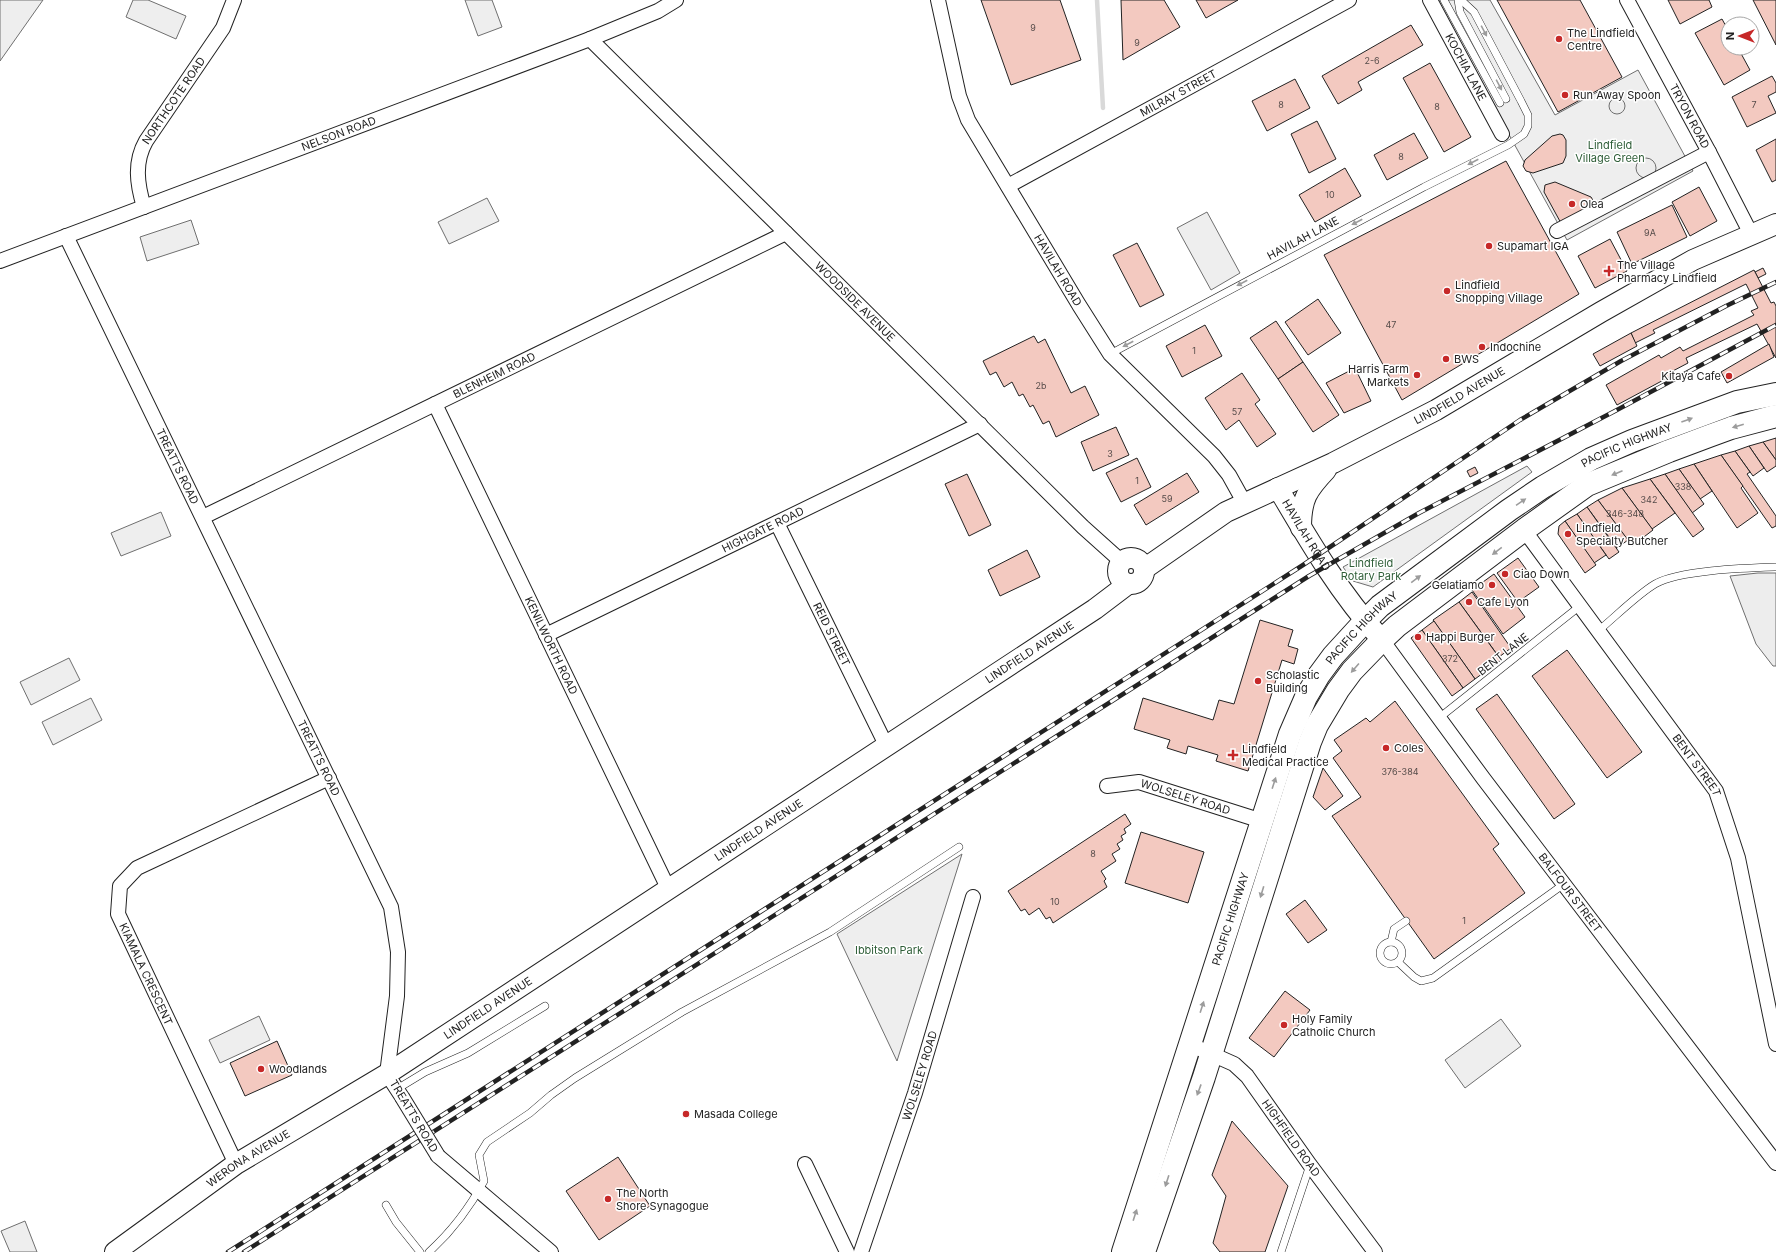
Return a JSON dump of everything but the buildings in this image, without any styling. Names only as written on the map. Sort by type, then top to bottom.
[{"type":"highway","name":"PACIFIC HIGHWAY","points":[[1123,1252],[1290,734],[1306,697],[1333,656],[1380,606],[1508,510],[1543,487],[1591,459],[1632,441],[1755,397],[1776,394]]},
{"type":"highway","name":"PACIFIC HIGHWAY","points":[[1144,1252],[1212,1053],[1282,830],[1317,725],[1325,710],[1352,671],[1397,626],[1524,530],[1588,485],[1669,451],[1731,428],[1776,416]]},
{"type":"street","name":"NORTHCOTE ROAD","points":[[144,207],[140,194],[138,171],[140,153],[146,141],[223,28],[234,0]]},
{"type":"street","name":"NELSON ROAD","points":[[0,261],[590,38],[665,9],[676,0]]},
{"type":"street","name":"HAVILAH ROAD","points":[[938,0],[959,96],[968,120],[1078,305],[1110,354],[1214,456],[1229,475],[1244,502]]},
{"type":"street","name":"MILRAY STREET","points":[[1008,186],[1349,0]]},
{"type":"street","name":"KOCHIA LANE","points":[[1430,0],[1505,139]]},
{"type":"street","name":"TRYON ROAD","points":[[1627,0],[1709,152],[1751,234]]},
{"type":"street","name":"WOODSIDE AVENUE","points":[[590,38],[1083,527],[1122,562]]},
{"type":"street","points":[[1557,231],[1709,152]]},
{"type":"street","name":"LINDFIELD AVENUE","points":[[1144,569],[1210,522],[1244,502],[1334,463],[1436,410],[1601,312],[1693,260],[1776,224]]},
{"type":"street","name":"BLENHEIM ROAD","points":[[203,517],[786,233]]},
{"type":"street","name":"TREATTS ROAD","points":[[66,236],[391,907],[398,952],[396,1087],[438,1156],[551,1252]]},
{"type":"street","name":"KENILWORTH ROAD","points":[[435,404],[668,888]]},
{"type":"street","name":"HIGHGATE ROAD","points":[[546,635],[980,424]]},
{"type":"street","points":[[1301,528],[1301,507],[1308,490],[1334,463]]},
{"type":"street","name":"HAVILAH ROAD","points":[[1278,488],[1301,528],[1336,582],[1365,621]]},
{"type":"street","name":"REID STREET","points":[[777,523],[886,745]]},
{"type":"street","name":"BENT STREET","points":[[1524,530],[1716,791],[1738,858],[1776,1044]]},
{"type":"street","points":[[1133,558],[1140,562],[1144,569],[1143,577],[1132,584],[1128,584],[1122,580],[1119,573],[1122,562],[1133,558]]},
{"type":"street","name":"LINDFIELD AVENUE","points":[[396,1087],[668,888],[1095,609],[1128,584]]},
{"type":"street","name":"BALFOUR STREET","points":[[1365,621],[1382,640],[1564,884],[1776,1163]]},
{"type":"street","name":"KIAMALA CRESCENT","points":[[236,1164],[118,914],[120,886],[138,868],[329,778]]},
{"type":"street","name":"WOLSELEY ROAD","points":[[1107,786],[1139,782],[1262,821]]},
{"type":"street","name":"WOLSELEY ROAD","points":[[861,1252],[915,1093],[973,896]]},
{"type":"street","name":"HIGHFIELD ROAD","points":[[1190,1044],[1234,1064],[1247,1076],[1310,1165],[1375,1252]]},
{"type":"street","name":"WERONA AVENUE","points":[[115,1252],[236,1164],[396,1087]]},
{"type":"street","points":[[805,1164],[847,1252]]},
{"type":"lane","points":[[1444,0],[1503,101],[1460,12],[1458,0]]},
{"type":"lane","name":"HAVILAH LANE","points":[[1110,354],[1424,187],[1505,139],[1524,134],[1528,126],[1528,115],[1474,12],[1461,0]]},
{"type":"lane","points":[[1598,631],[1654,584],[1667,578],[1736,569],[1776,567]]},
{"type":"lane","name":"BENT LANE","points":[[1439,718],[1580,606]]},
{"type":"lane","points":[[429,1252],[452,1229],[479,1192],[484,1181],[479,1155],[481,1149],[487,1142],[530,1113],[551,1095],[682,1012],[830,932],[959,847]]},
{"type":"lane","points":[[1398,962],[1414,977],[1421,981],[1433,978],[1564,884]]},
{"type":"lane","points":[[1391,942],[1394,929],[1406,921]]},
{"type":"lane","points":[[1391,942],[1397,944],[1401,948],[1401,958],[1398,962],[1388,965],[1380,959],[1380,949],[1383,945],[1391,942]]},
{"type":"lane","points":[[396,1087],[468,1053],[545,1006]]},
{"type":"lane","points":[[1281,1252],[1310,1165]]},
{"type":"lane","points":[[386,1205],[396,1222],[420,1252]]},
{"type":"green space","points":[[0,0],[43,0],[0,61]]},
{"type":"green space","points":[[133,0],[148,0],[186,16],[176,39],[126,17]]},
{"type":"green space","points":[[465,0],[492,0],[502,27],[478,36]]},
{"type":"green space","name":"Lindfield Village Green","points":[[1435,0],[1490,0],[1555,115],[1638,70],[1693,171],[1567,240]]},
{"type":"green space","points":[[487,198],[499,221],[449,244],[438,222]]},
{"type":"green space","points":[[1207,212],[1240,273],[1211,290],[1177,228]]},
{"type":"green space","points":[[191,220],[199,244],[147,261],[140,237]]},
{"type":"green space","name":"Lindfield Rotary Park","points":[[1527,466],[1532,472],[1373,587],[1353,581],[1343,567]]},
{"type":"green space","points":[[161,512],[171,536],[121,556],[111,533]]},
{"type":"green space","points":[[69,658],[80,680],[31,705],[20,682]]},
{"type":"green space","points":[[91,698],[102,720],[53,745],[42,722]]},
{"type":"green space","name":"Ibbitson Park","points":[[962,854],[897,1061],[837,934]]},
{"type":"green space","points":[[259,1016],[270,1040],[220,1063],[209,1040]]},
{"type":"green space","points":[[1501,1019],[1521,1046],[1465,1088],[1445,1060]]},
{"type":"green space","points":[[25,1221],[37,1252],[10,1252],[1,1231]]},
{"type":"shaded area","points":[[1614,98],[1620,98],[1625,103],[1623,112],[1620,114],[1614,114],[1609,109],[1609,103]]},
{"type":"shaded area","points":[[1646,158],[1653,161],[1656,168],[1653,175],[1646,178],[1639,175],[1636,168],[1639,161]]},
{"type":"shaded area","points":[[1776,573],[1776,666],[1773,666],[1756,644],[1730,576]]},
{"type":"waterway","points":[[1097,0],[1103,108]]},
{"type":"railway","points":[[228,1252],[1303,565],[1520,420],[1621,361],[1726,306],[1776,282]]},
{"type":"railway","points":[[244,1252],[1309,576],[1419,513],[1776,325]]},
{"type":"place","name":"The Lindfield Centre","points":[[1559,39]]},
{"type":"place","name":"Run Away Spoon","points":[[1565,95]]},
{"type":"place","name":"Olea","points":[[1572,204]]},
{"type":"place","name":"Supamart IGA","points":[[1489,246]]},
{"type":"place","name":"The Village Pharmacy Lindfield","points":[[1609,271]]},
{"type":"place","name":"Lindfield Shopping Village","points":[[1447,291]]},
{"type":"place","name":"Indochine","points":[[1482,347]]},
{"type":"place","name":"BWS","points":[[1446,359]]},
{"type":"place","name":"Harris Farm Markets","points":[[1417,375]]},
{"type":"place","name":"Kitaya Cafe","points":[[1729,376]]},
{"type":"place","name":"Lindfield Specialty Butcher","points":[[1568,534]]},
{"type":"place","name":"Ciao Down","points":[[1505,574]]},
{"type":"place","name":"Gelatiamo","points":[[1492,585]]},
{"type":"place","name":"Cafe Lyon","points":[[1469,602]]},
{"type":"place","name":"Happi Burger","points":[[1418,637]]},
{"type":"place","name":"Scholastic Building","points":[[1258,681]]},
{"type":"place","name":"Coles","points":[[1386,748]]},
{"type":"place","name":"Lindfield Medical Practice","points":[[1233,755]]},
{"type":"place","name":"Holy Family Catholic Church","points":[[1284,1025]]},
{"type":"place","name":"Woodlands","points":[[261,1069]]},
{"type":"place","name":"Masada College","points":[[686,1114]]},
{"type":"place","name":"The North Shore Synagogue","points":[[608,1199]]}]
